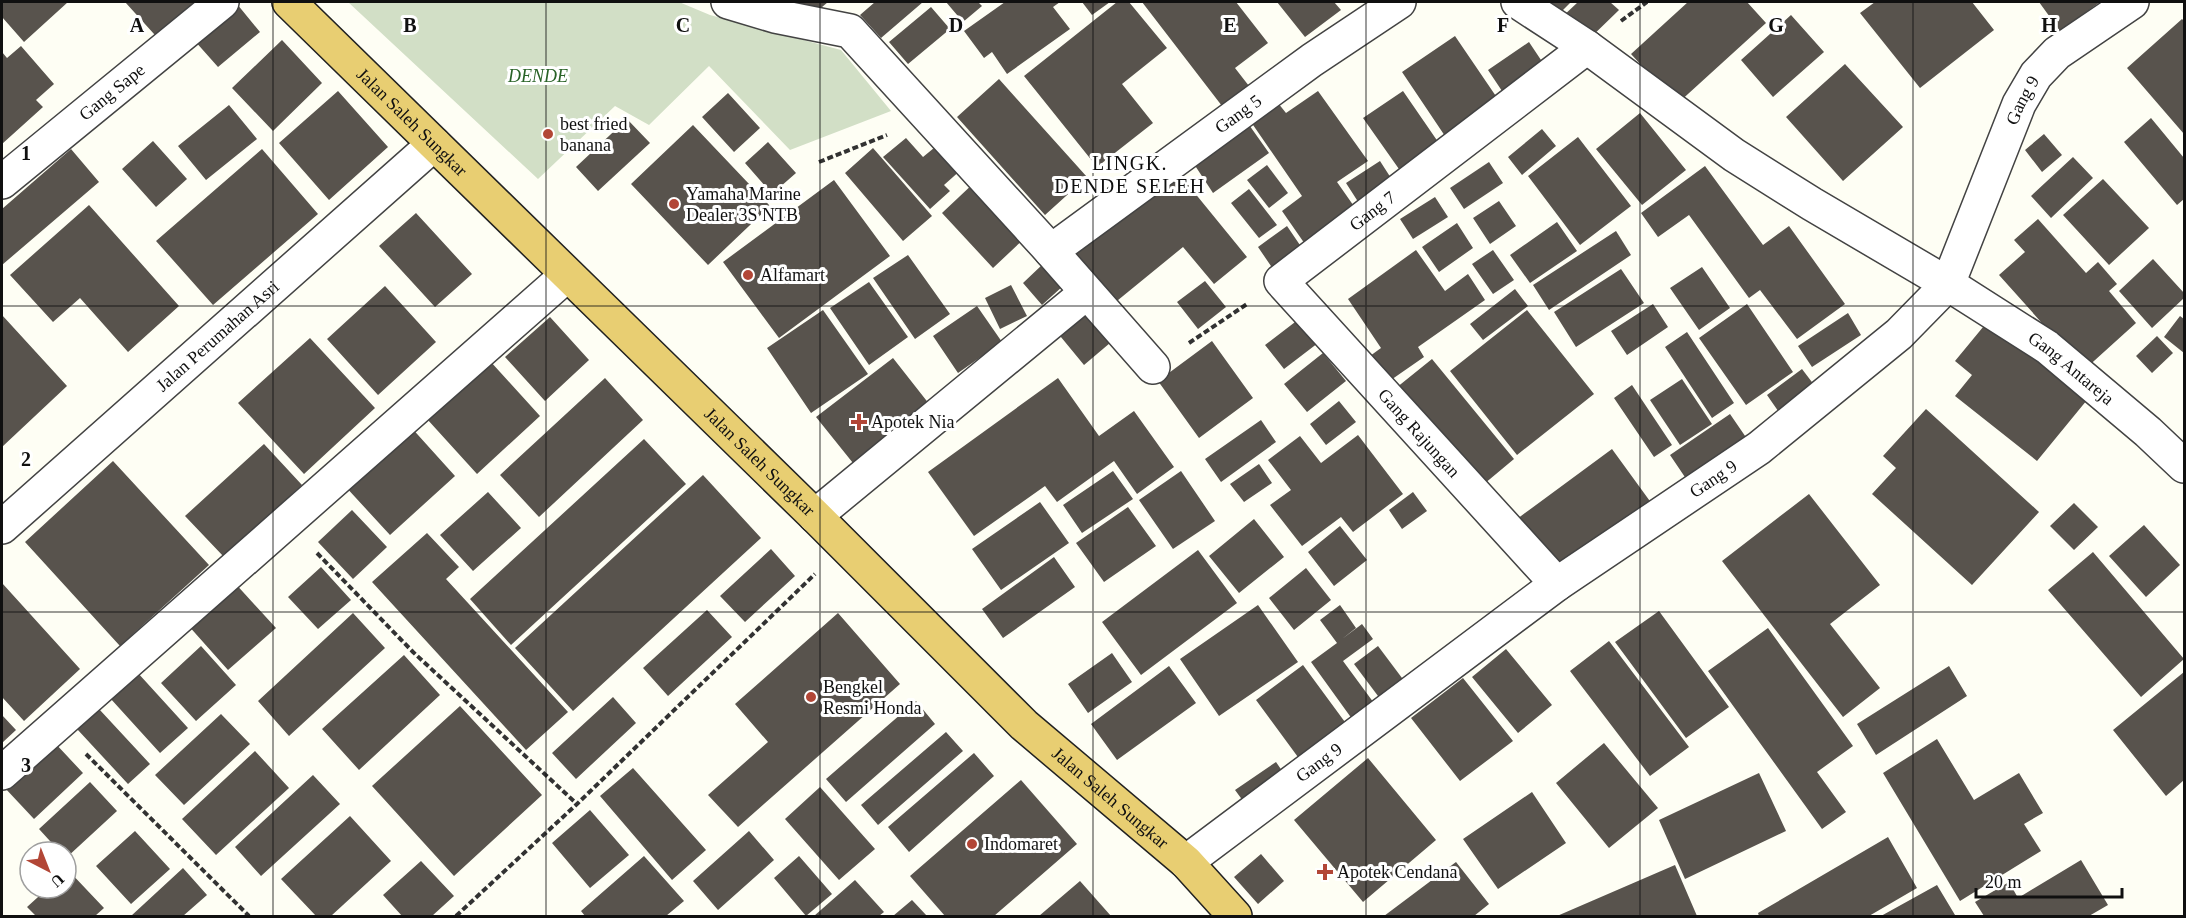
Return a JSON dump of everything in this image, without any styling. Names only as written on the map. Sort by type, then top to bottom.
[{"type":"highway","name":"Jalan Saleh Sungkar","points":[[289,2],[815,516],[1024,724],[1186,862],[1235,916]]},
{"type":"street","name":"Gang Sape","points":[[2,182],[222,2]]},
{"type":"street","points":[[728,2],[775,16],[850,31],[1154,367]]},
{"type":"street","name":"Gang 5","points":[[1051,251],[1312,60],[1400,2]]},
{"type":"street","name":"Gang Antareja","points":[[1518,2],[1587,47],[1734,155],[1948,284],[2047,347],[2148,432],[2184,466]]},
{"type":"street","name":"Gang 9","points":[[1186,862],[1557,584],[1759,448],[1899,334],[1948,284],[2019,104],[2036,75],[2057,53],[2132,2]]},
{"type":"street","name":"Gang 7","points":[[1281,281],[1587,47]]},
{"type":"street","name":"Jalan Perumahan Asri","points":[[2,527],[434,144]]},
{"type":"street","points":[[2,773],[567,275]]},
{"type":"street","name":"Gang Rajungan","points":[[1281,281],[1557,584]]},
{"type":"street","points":[[815,516],[1086,293]]},
{"type":"path","points":[[819,162],[929,118]]},
{"type":"path","points":[[1154,367],[1281,281]]},
{"type":"path","points":[[288,522],[413,652],[578,804]]},
{"type":"path","points":[[456,916],[578,804],[843,546]]},
{"type":"path","points":[[57,724],[249,916]]},
{"type":"green space","name":"DENDE","points":[[348,2],[679,2],[710,15],[841,50],[891,111],[790,150],[709,66],[649,125],[615,106],[538,179]]},
{"type":"building","points":[[2,2],[68,2],[24,42],[2,17]]},
{"type":"building","points":[[125,2],[212,2],[164,45]]},
{"type":"building","points":[[794,2],[828,2],[809,18]]},
{"type":"building","points":[[875,2],[923,2],[881,38],[860,15]]},
{"type":"building","points":[[946,2],[978,2],[982,6],[963,22]]},
{"type":"building","points":[[1005,2],[1060,2],[1053,7],[1070,29],[1007,74],[992,52],[984,58],[964,31]]},
{"type":"building","points":[[1082,2],[1110,2],[1092,15]]},
{"type":"building","points":[[1117,2],[1129,2],[1167,48],[1122,84],[1153,123],[1097,167],[1024,76]]},
{"type":"building","points":[[1142,2],[1236,2],[1268,43],[1235,68],[1249,86],[1222,106]]},
{"type":"building","points":[[1277,2],[1334,2],[1341,10],[1305,37]]},
{"type":"building","points":[[1535,2],[1571,2],[1553,20]]},
{"type":"building","points":[[1578,2],[1610,2],[1619,10],[1585,43],[1561,18]]},
{"type":"building","points":[[1688,2],[1747,2],[1766,23],[1677,104],[1631,54]]},
{"type":"building","points":[[1875,2],[1972,2],[1994,30],[1920,88],[1860,13]]},
{"type":"building","points":[[2039,2],[2100,2],[2060,31]]},
{"type":"building","points":[[237,4],[260,32],[218,67],[194,40]]},
{"type":"building","points":[[931,7],[950,29],[908,64],[889,42]]},
{"type":"building","points":[[1791,15],[1824,52],[1773,97],[1741,60]]},
{"type":"building","points":[[2182,19],[2184,21],[2184,134],[2127,68]]},
{"type":"building","points":[[1455,36],[1504,108],[1451,145],[1402,72]]},
{"type":"building","points":[[282,40],[322,83],[273,131],[232,88]]},
{"type":"building","points":[[1529,42],[1549,72],[1508,100],[1488,70]]},
{"type":"building","points":[[21,46],[54,84],[36,100],[43,107],[2,144],[2,52],[7,58]]},
{"type":"building","points":[[1845,64],[1903,127],[1843,181],[1786,117]]},
{"type":"building","points":[[999,79],[1087,177],[1045,215],[957,117]]},
{"type":"building","points":[[338,91],[388,147],[329,200],[279,143]]},
{"type":"building","points":[[1318,91],[1368,161],[1337,182],[1358,212],[1307,247],[1282,211],[1302,196],[1251,122],[1278,103],[1286,113]]},
{"type":"building","points":[[1403,91],[1445,152],[1406,179],[1363,118]]},
{"type":"building","points":[[728,93],[760,128],[734,152],[702,117]]},
{"type":"building","points":[[229,105],[257,139],[206,180],[178,146]]},
{"type":"building","points":[[1640,113],[1686,170],[1642,205],[1596,149]]},
{"type":"building","points":[[2151,118],[2184,158],[2184,199],[2177,205],[2124,142]]},
{"type":"building","points":[[627,119],[650,143],[598,191],[576,167]]},
{"type":"building","points":[[1247,122],[1269,153],[1213,193],[1192,161]]},
{"type":"building","points":[[693,125],[770,206],[708,265],[631,184]]},
{"type":"building","points":[[1542,129],[1556,146],[1522,175],[1508,157]]},
{"type":"building","points":[[2044,134],[2062,155],[2042,172],[2025,150]]},
{"type":"building","points":[[1578,137],[1631,206],[1580,245],[1528,176]]},
{"type":"building","points":[[906,138],[923,157],[940,143],[962,169],[944,185],[950,191],[930,209],[883,157]]},
{"type":"building","points":[[153,141],[187,179],[156,207],[122,169]]},
{"type":"building","points":[[768,142],[796,173],[772,194],[745,163]]},
{"type":"building","points":[[873,148],[932,216],[903,241],[845,173]]},
{"type":"building","points":[[71,149],[99,182],[2,265],[2,209]]},
{"type":"building","points":[[262,149],[318,214],[213,305],[156,241]]},
{"type":"building","points":[[2073,157],[2093,178],[2051,218],[2031,196]]},
{"type":"building","points":[[1380,161],[1398,189],[1364,211],[1346,183]]},
{"type":"building","points":[[1489,162],[1503,183],[1464,209],[1450,188]]},
{"type":"building","points":[[1267,165],[1288,193],[1269,208],[1247,180]]},
{"type":"building","points":[[1705,166],[1763,245],[1789,226],[1845,304],[1797,339],[1760,290],[1749,298],[1689,215],[1658,237],[1641,213]]},
{"type":"building","points":[[1176,170],[1247,257],[1214,284],[1183,247],[1112,305],[1072,256]]},
{"type":"building","points":[[2103,179],[2149,228],[2109,265],[2063,215]]},
{"type":"building","points":[[834,180],[890,256],[779,338],[723,262]]},
{"type":"building","points":[[976,181],[1027,236],[993,268],[942,213]]},
{"type":"building","points":[[1249,189],[1277,225],[1259,238],[1231,203]]},
{"type":"building","points":[[1435,197],[1448,217],[1413,239],[1400,219]]},
{"type":"building","points":[[1499,201],[1516,226],[1490,244],[1473,218]]},
{"type":"building","points":[[89,205],[179,306],[128,352],[80,298],[53,322],[10,275]]},
{"type":"building","points":[[416,213],[472,274],[435,307],[379,246]]},
{"type":"building","points":[[2038,219],[2086,273],[2098,262],[2117,284],[2109,291],[2136,323],[2084,370],[1999,275],[2025,252],[2014,240]]},
{"type":"building","points":[[1557,222],[1577,251],[1530,283],[1510,255]]},
{"type":"building","points":[[1457,223],[1473,248],[1439,272],[1422,247]]},
{"type":"building","points":[[1287,226],[1304,251],[1275,272],[1258,247]]},
{"type":"building","points":[[1616,231],[1631,255],[1549,310],[1533,285]]},
{"type":"building","points":[[1416,250],[1445,291],[1468,274],[1485,300],[1418,347],[1424,357],[1388,382],[1370,356],[1381,348],[1348,299]]},
{"type":"building","points":[[1493,250],[1514,280],[1493,294],[1472,264]]},
{"type":"building","points":[[908,255],[950,314],[915,339],[873,278]]},
{"type":"building","points":[[2153,259],[2184,293],[2184,298],[2152,328],[2119,291]]},
{"type":"building","points":[[1043,264],[1063,286],[1042,305],[1023,283]]},
{"type":"building","points":[[1702,267],[1730,308],[1699,330],[1670,288]]},
{"type":"building","points":[[1621,269],[1644,303],[1576,347],[1554,312]]},
{"type":"building","points":[[1205,281],[1226,307],[1198,329],[1177,302]]},
{"type":"building","points":[[869,282],[908,337],[869,365],[830,308]]},
{"type":"building","points":[[1011,285],[1027,316],[1000,329],[985,298]]},
{"type":"building","points":[[385,286],[436,342],[378,395],[327,339]]},
{"type":"building","points":[[1515,289],[1528,306],[1483,340],[1470,324]]},
{"type":"building","points":[[1653,304],[1668,327],[1627,355],[1611,331]]},
{"type":"building","points":[[1747,304],[1793,372],[1746,405],[1699,338]]},
{"type":"building","points":[[977,306],[1002,342],[958,373],[933,336]]},
{"type":"building","points":[[823,310],[868,374],[811,413],[767,348]]},
{"type":"building","points":[[1082,310],[1110,343],[1084,365],[1056,331]]},
{"type":"building","points":[[1527,310],[1594,394],[1517,455],[1450,371]]},
{"type":"building","points":[[1848,313],[1861,335],[1812,367],[1798,346]]},
{"type":"building","points":[[2,315],[67,386],[2,447]]},
{"type":"building","points":[[2180,316],[2184,319],[2184,353],[2164,337]]},
{"type":"building","points":[[550,317],[589,360],[545,401],[505,357]]},
{"type":"building","points":[[1299,319],[1318,343],[1284,369],[1265,345]]},
{"type":"building","points":[[1988,321],[2087,400],[2037,461],[1955,396],[1972,375],[1955,361]]},
{"type":"building","points":[[1687,332],[1734,403],[1712,418],[1665,347]]},
{"type":"building","points":[[2157,336],[2173,353],[2152,373],[2136,356]]},
{"type":"building","points":[[310,338],[375,408],[304,474],[238,403]]},
{"type":"building","points":[[1212,341],[1253,398],[1199,438],[1158,381]]},
{"type":"building","points":[[1323,353],[1346,381],[1307,412],[1284,384]]},
{"type":"building","points":[[893,358],[937,414],[861,473],[816,417]]},
{"type":"building","points":[[1432,359],[1514,459],[1478,489],[1396,388]]},
{"type":"building","points":[[490,361],[540,416],[477,474],[427,419]]},
{"type":"building","points":[[1802,369],[1821,394],[1785,421],[1767,395]]},
{"type":"building","points":[[605,378],[643,420],[539,517],[500,475]]},
{"type":"building","points":[[1058,378],[1099,436],[1134,411],[1174,467],[1137,494],[1114,461],[1057,502],[1045,486],[974,536],[928,472]]},
{"type":"building","points":[[1682,379],[1712,424],[1680,445],[1650,400]]},
{"type":"building","points":[[1632,385],[1672,445],[1654,457],[1614,398]]},
{"type":"building","points":[[1339,401],[1356,422],[1326,445],[1310,424]]},
{"type":"building","points":[[1926,409],[2039,512],[1972,585],[1872,494],[1896,468],[1883,456]]},
{"type":"building","points":[[1730,414],[1754,449],[1693,489],[1670,455]]},
{"type":"building","points":[[1261,420],[1276,442],[1221,482],[1205,459]]},
{"type":"building","points":[[409,425],[455,476],[390,535],[344,485]]},
{"type":"building","points":[[1358,435],[1403,494],[1353,532],[1341,517],[1302,546],[1270,505],[1291,490],[1268,460],[1300,436],[1321,463]]},
{"type":"building","points":[[644,439],[686,484],[511,645],[470,599]]},
{"type":"building","points":[[264,444],[302,485],[224,557],[185,516]]},
{"type":"building","points":[[1612,449],[1652,504],[1558,574],[1517,519]]},
{"type":"building","points":[[113,461],[209,565],[120,646],[25,542]]},
{"type":"building","points":[[1259,464],[1272,483],[1244,502],[1230,484]]},
{"type":"building","points":[[1113,471],[1133,499],[1082,533],[1063,505]]},
{"type":"building","points":[[1181,471],[1215,521],[1173,549],[1139,500]]},
{"type":"building","points":[[703,475],[761,538],[573,711],[515,648]]},
{"type":"building","points":[[488,492],[521,528],[473,571],[440,535]]},
{"type":"building","points":[[1413,492],[1427,511],[1402,529],[1389,510]]},
{"type":"building","points":[[1809,494],[1880,585],[1830,624],[1880,688],[1843,717],[1722,561]]},
{"type":"building","points":[[1040,502],[1069,543],[1001,590],[972,549]]},
{"type":"building","points":[[2074,503],[2098,527],[2074,550],[2050,526]]},
{"type":"building","points":[[1128,507],[1156,546],[1104,582],[1076,543]]},
{"type":"building","points":[[352,510],[387,547],[353,579],[318,542]]},
{"type":"building","points":[[1254,519],[1284,557],[1239,593],[1209,556]]},
{"type":"building","points":[[2144,525],[2180,565],[2146,597],[2109,556]]},
{"type":"building","points":[[1340,526],[1367,560],[1334,586],[1308,552]]},
{"type":"building","points":[[427,533],[459,567],[446,579],[568,712],[526,750],[372,582]]},
{"type":"building","points":[[771,549],[795,576],[745,622],[720,596]]},
{"type":"building","points":[[1198,550],[1237,603],[1141,675],[1102,622]]},
{"type":"building","points":[[2093,552],[2184,659],[2141,697],[2048,590]]},
{"type":"building","points":[[1054,557],[1075,587],[1003,638],[982,609]]},
{"type":"building","points":[[321,567],[351,600],[318,629],[288,597]]},
{"type":"building","points":[[1306,568],[1331,600],[1294,630],[1269,598]]},
{"type":"building","points":[[233,581],[276,628],[228,670],[187,624]]},
{"type":"building","points":[[2,583],[80,669],[24,721],[2,697]]},
{"type":"building","points":[[1258,605],[1298,662],[1219,716],[1180,659]]},
{"type":"building","points":[[1340,605],[1356,628],[1342,639],[1362,624],[1373,639],[1343,661],[1382,714],[1360,730],[1311,662],[1337,643],[1320,620]]},
{"type":"building","points":[[707,610],[732,637],[668,696],[643,668]]},
{"type":"building","points":[[1659,611],[1729,707],[1686,738],[1615,642]]},
{"type":"building","points":[[353,613],[385,648],[289,736],[258,701]]},
{"type":"building","points":[[838,613],[900,684],[738,827],[708,795],[768,742],[735,704]]},
{"type":"building","points":[[1768,628],[1853,746],[1817,772],[1846,812],[1822,829],[1708,671]]},
{"type":"building","points":[[1609,641],[1689,747],[1650,776],[1570,671]]},
{"type":"building","points":[[201,646],[236,685],[196,721],[161,683]]},
{"type":"building","points":[[1378,646],[1411,690],[1387,708],[1354,664]]},
{"type":"building","points":[[1506,649],[1552,705],[1518,733],[1472,677]]},
{"type":"building","points":[[1112,653],[1132,682],[1088,713],[1068,684]]},
{"type":"building","points":[[404,655],[440,695],[359,770],[322,729]]},
{"type":"building","points":[[1303,665],[1353,733],[1306,768],[1256,700]]},
{"type":"building","points":[[1169,666],[1196,703],[1117,760],[1091,724]]},
{"type":"building","points":[[1949,666],[1967,696],[1876,755],[1857,724]]},
{"type":"building","points":[[137,672],[188,728],[160,753],[110,698]]},
{"type":"building","points":[[2184,672],[2184,780],[2166,796],[2113,730]]},
{"type":"building","points":[[1463,678],[1513,741],[1460,781],[1411,718]]},
{"type":"building","points":[[613,697],[636,723],[576,779],[552,753]]},
{"type":"building","points":[[916,701],[935,724],[846,802],[826,779]]},
{"type":"building","points":[[460,706],[542,795],[454,876],[372,786]]},
{"type":"building","points":[[99,709],[150,764],[128,784],[77,729]]},
{"type":"building","points":[[221,714],[250,744],[184,805],[155,775]]},
{"type":"building","points":[[2,715],[16,730],[2,743]]},
{"type":"building","points":[[946,732],[963,751],[878,825],[861,805]]},
{"type":"building","points":[[1937,739],[1974,800],[2019,773],[2043,813],[2024,824],[2041,851],[1960,901],[1883,773]]},
{"type":"building","points":[[54,742],[83,773],[34,819],[4,787]]},
{"type":"building","points":[[1604,743],[1658,808],[1609,848],[1556,783]]},
{"type":"building","points":[[255,751],[289,788],[216,855],[182,819]]},
{"type":"building","points":[[974,753],[994,776],[909,852],[888,827]]},
{"type":"building","points":[[1368,758],[1436,840],[1363,902],[1294,820]]},
{"type":"building","points":[[1276,762],[1289,781],[1249,809],[1235,790]]},
{"type":"building","points":[[633,768],[706,850],[672,880],[600,796]]},
{"type":"building","points":[[1759,773],[1786,831],[1685,879],[1659,820]]},
{"type":"building","points":[[313,775],[340,804],[261,876],[235,847]]},
{"type":"building","points":[[1021,780],[1077,844],[994,916],[945,916],[910,876]]},
{"type":"building","points":[[90,782],[117,811],[78,847],[78,840],[49,840],[39,829]]},
{"type":"building","points":[[820,787],[875,849],[839,880],[785,819]]},
{"type":"building","points":[[1532,792],[1566,843],[1498,889],[1463,839]]},
{"type":"building","points":[[590,810],[629,855],[590,888],[552,843]]},
{"type":"building","points":[[350,816],[391,861],[331,916],[316,916],[281,879]]},
{"type":"building","points":[[135,831],[170,869],[131,904],[96,866]]},
{"type":"building","points":[[749,831],[774,860],[718,910],[693,881]]},
{"type":"building","points":[[1888,837],[1917,888],[1869,916],[1759,916],[1758,913]]},
{"type":"building","points":[[1261,854],[1284,881],[1258,904],[1234,877]]},
{"type":"building","points":[[644,856],[684,901],[666,916],[585,916],[581,911]]},
{"type":"building","points":[[799,856],[832,894],[806,916],[774,878]]},
{"type":"building","points":[[2081,860],[2108,905],[2089,916],[1984,916],[1975,902],[2009,882],[2018,898]]},
{"type":"building","points":[[421,861],[454,896],[432,916],[402,916],[383,895]]},
{"type":"building","points":[[1456,862],[1489,904],[1474,916],[1384,916]]},
{"type":"building","points":[[1675,865],[1697,916],[1557,916]]},
{"type":"building","points":[[183,868],[207,895],[183,916],[131,916]]},
{"type":"building","points":[[855,880],[884,912],[879,916],[814,916]]},
{"type":"building","points":[[78,881],[104,908],[95,916],[36,916],[27,907],[35,900],[78,900]]},
{"type":"building","points":[[1080,881],[1111,916],[1039,916]]},
{"type":"building","points":[[1937,885],[1955,915],[1881,916]]},
{"type":"building","points":[[912,900],[927,916],[893,916]]},
{"type":"place","name":"best fried banana","points":[[548,134]]},
{"type":"place","name":"Yamaha Marine Dealer 3S NTB","points":[[674,204]]},
{"type":"place","name":"Alfamart","points":[[748,275]]},
{"type":"place","name":"Apotek Nia","points":[[859,422]]},
{"type":"place","name":"Bengkel Resmi Honda","points":[[811,697]]},
{"type":"place","name":"Indomaret","points":[[972,844]]},
{"type":"place","name":"Apotek Cendana","points":[[1325,872]]},
{"type":"district","name":"LINGK. DENDE SELEH","points":[[1130,174]]}]
